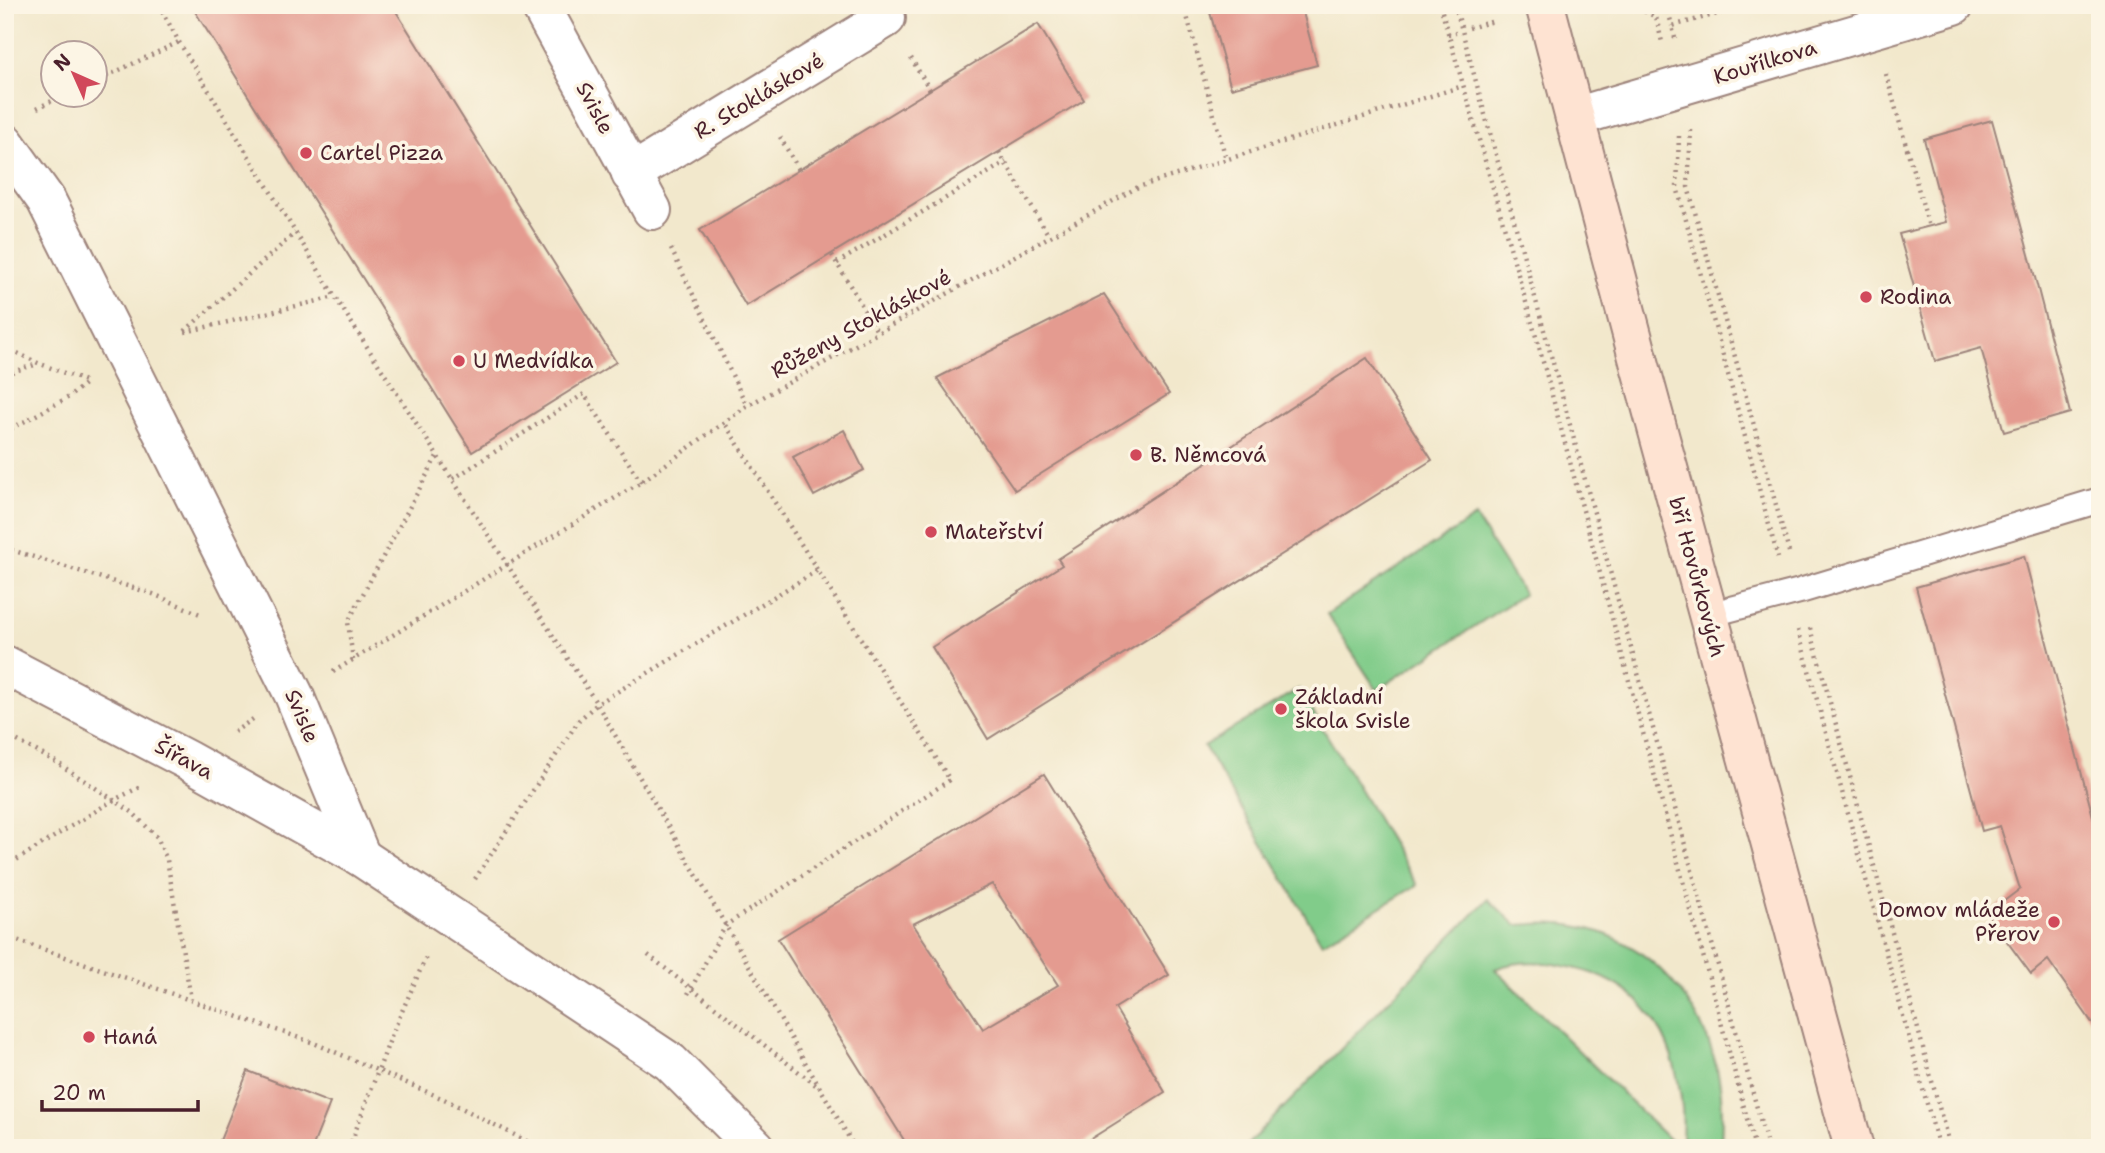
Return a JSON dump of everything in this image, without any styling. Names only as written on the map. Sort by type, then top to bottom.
[{"type":"main road","name":"bří Hovůrkových","points":[[1545,5],[1854,1148]]},
{"type":"street","name":"Svisle","points":[[540,5],[652,210]]},
{"type":"street","name":"Kouřílkova","points":[[1575,117],[1954,5]]},
{"type":"street","name":"R. Stokláskové","points":[[631,174],[883,12]]},
{"type":"street","name":"Svisle","points":[[5,143],[46,200],[257,620],[294,695],[361,857]]},
{"type":"street","name":"Šířava","points":[[5,665],[187,760],[361,857]]},
{"type":"street","points":[[361,857],[670,1062],[756,1148]]},
{"type":"lane","points":[[1708,615],[1800,591],[2100,500]]},
{"type":"path","points":[[159,5],[335,297],[597,704],[855,1148]]},
{"type":"path","points":[[1184,5],[1226,159]]},
{"type":"path","points":[[1440,5],[1539,347],[1755,1148]]},
{"type":"path","points":[[1455,5],[1768,1148]]},
{"type":"path","points":[[1632,5],[1656,17],[1665,54]]},
{"type":"path","points":[[1657,5],[1668,10],[1677,46]]},
{"type":"path","points":[[1672,26],[1751,5]]},
{"type":"path","points":[[1469,28],[1494,21]]},
{"type":"path","points":[[1873,29],[1929,227]]},
{"type":"path","points":[[1448,34],[1456,33]]},
{"type":"path","points":[[108,75],[179,42]]},
{"type":"path","name":"Růženy Stokláskové","points":[[331,673],[641,482],[747,406],[1138,187],[1462,86]]},
{"type":"path","points":[[999,152],[1049,236]]},
{"type":"path","points":[[837,263],[1006,162]]},
{"type":"path","points":[[652,210],[747,406]]},
{"type":"path","points":[[295,233],[185,332],[335,297]]},
{"type":"path","points":[[832,255],[878,333]]},
{"type":"path","points":[[5,347],[87,382]]},
{"type":"path","points":[[5,374],[38,363]]},
{"type":"path","points":[[5,432],[69,397],[97,377]]},
{"type":"path","points":[[453,479],[584,394],[641,482]]},
{"type":"path","points":[[689,991],[726,925],[950,780],[724,422]]},
{"type":"path","points":[[353,660],[348,622],[438,456]]},
{"type":"path","points":[[5,548],[153,594],[225,624],[257,620]]},
{"type":"path","points":[[474,880],[579,720],[597,704],[818,570]]},
{"type":"path","points":[[231,734],[259,715]]},
{"type":"path","points":[[5,734],[56,762],[132,812],[157,838],[167,860],[191,999]]},
{"type":"path","points":[[5,867],[112,801],[143,786]]},
{"type":"path","points":[[5,936],[314,1043],[446,1100],[540,1148]]},
{"type":"path","points":[[349,1148],[378,1070],[430,946]]},
{"type":"path","points":[[648,955],[689,991],[821,1088]]},
{"type":"green space","points":[[1475,517],[1524,594],[1377,690],[1327,614]]},
{"type":"green space","points":[[1299,689],[1417,885],[1322,943],[1204,746]]},
{"type":"green space","points":[[1488,899],[1516,925],[1560,924],[1602,933],[1650,960],[1670,980],[1688,1002],[1702,1026],[1712,1052],[1721,1096],[1721,1148],[1681,1148],[1682,1108],[1675,1068],[1659,1029],[1636,999],[1604,978],[1585,971],[1555,964],[1529,962],[1495,969],[1678,1148],[1244,1148]]},
{"type":"building","points":[[191,5],[392,5],[616,362],[472,452]]},
{"type":"building","points":[[1208,5],[1301,5],[1317,65],[1231,88]]},
{"type":"building","points":[[1038,24],[1084,100],[746,306],[700,230]]},
{"type":"building","points":[[1992,120],[2070,413],[2004,432],[1981,348],[1935,361],[1899,234],[1946,222],[1924,139]]},
{"type":"building","points":[[1104,294],[1169,394],[1015,490],[937,378]]},
{"type":"building","points":[[1367,358],[1432,460],[988,739],[932,647],[1062,565],[1058,559]]},
{"type":"building","points":[[844,430],[864,470],[814,496],[793,457]]},
{"type":"building","points":[[2024,556],[2100,843],[2100,1034],[2048,960],[2031,974],[1987,914],[2020,889],[2000,826],[1982,831],[1916,587]]},
{"type":"building","points":[[1044,774],[1169,975],[1115,1008],[1165,1092],[1076,1148],[909,1148],[778,939]],"holes":[[[992,884],[1058,985],[983,1029],[913,924]]]},
{"type":"building","points":[[248,1071],[330,1103],[312,1148],[217,1148]]},
{"type":"place","name":"Cartel Pizza","points":[[306,153]]},
{"type":"place","name":"Rodina","points":[[1866,297]]},
{"type":"place","name":"U Medvídka","points":[[459,361]]},
{"type":"place","name":"B. Němcová","points":[[1136,455]]},
{"type":"place","name":"Mateřství","points":[[931,532]]},
{"type":"place","name":"Základní škola Svisle","points":[[1281,709]]},
{"type":"place","name":"Domov mládeže Přerov","points":[[2054,922]]},
{"type":"place","name":"Haná","points":[[89,1037]]}]
